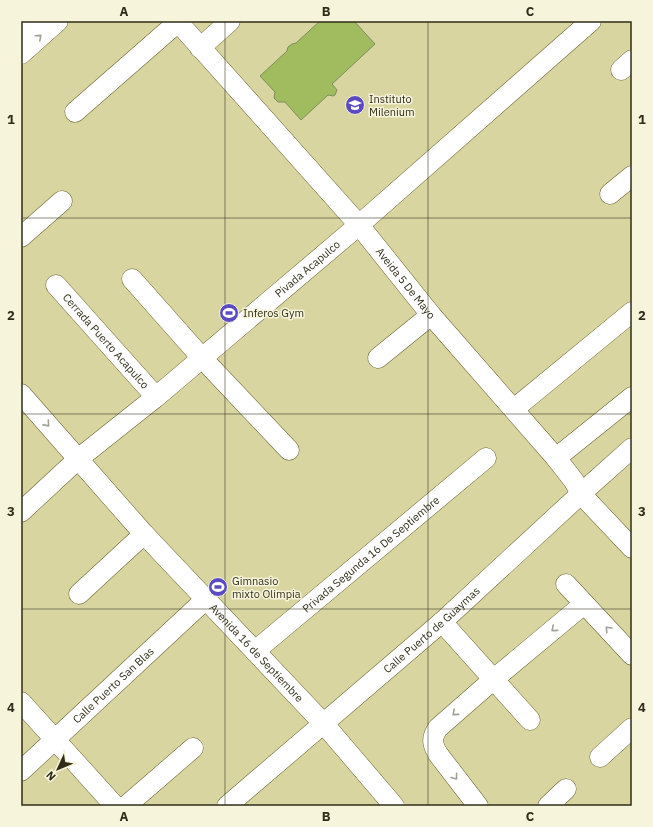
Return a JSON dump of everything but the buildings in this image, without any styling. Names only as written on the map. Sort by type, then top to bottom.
[{"type":"street","points":[[21,34],[35,21]]},
{"type":"street","points":[[21,54],[58,21]]},
{"type":"street","points":[[200,48],[230,21]]},
{"type":"street","name":"Pivada Acapulco","points":[[21,512],[78,459],[156,397],[359,225],[591,21]]},
{"type":"street","points":[[75,112],[177,22]]},
{"type":"street","name":"Aveida 5 De Mayo","points":[[177,22],[359,225],[431,315],[556,458],[577,485],[581,494],[632,548]]},
{"type":"street","points":[[610,194],[632,176]]},
{"type":"street","points":[[21,237],[62,201]]},
{"type":"street","points":[[132,279],[202,358],[289,450]]},
{"type":"street","name":"Cerrada Puerto Acapulco","points":[[56,285],[156,397]]},
{"type":"street","points":[[514,409],[632,312]]},
{"type":"street","points":[[378,358],[431,315]]},
{"type":"street","name":"Avenida 16 de Septiembre","points":[[21,394],[144,534],[324,724],[394,806]]},
{"type":"street","points":[[556,458],[632,397]]},
{"type":"street","name":"Calle Puerto de Guaymas","points":[[227,806],[442,622],[632,448]]},
{"type":"street","name":"Privada Segunda 16 De Septiembre","points":[[255,651],[486,458]]},
{"type":"street","points":[[79,594],[144,534]]},
{"type":"street","points":[[566,584],[632,655]]},
{"type":"street","name":"Calle Puerto San Blas","points":[[21,771],[206,599]]},
{"type":"street","points":[[478,806],[438,754],[432,740],[433,735],[438,728],[494,679],[584,604]]},
{"type":"street","points":[[442,622],[530,720]]},
{"type":"street","points":[[21,702],[115,806]]},
{"type":"street","points":[[600,757],[632,728]]},
{"type":"street","points":[[126,806],[193,748]]},
{"type":"street","points":[[548,806],[566,789]]},
{"type":"place","name":"Instituto Milenium","points":[[355,105]]},
{"type":"place","name":"Inferos Gym","points":[[229,313]]},
{"type":"place","name":"Gimnasio mixto Olimpia","points":[[218,587]]}]
